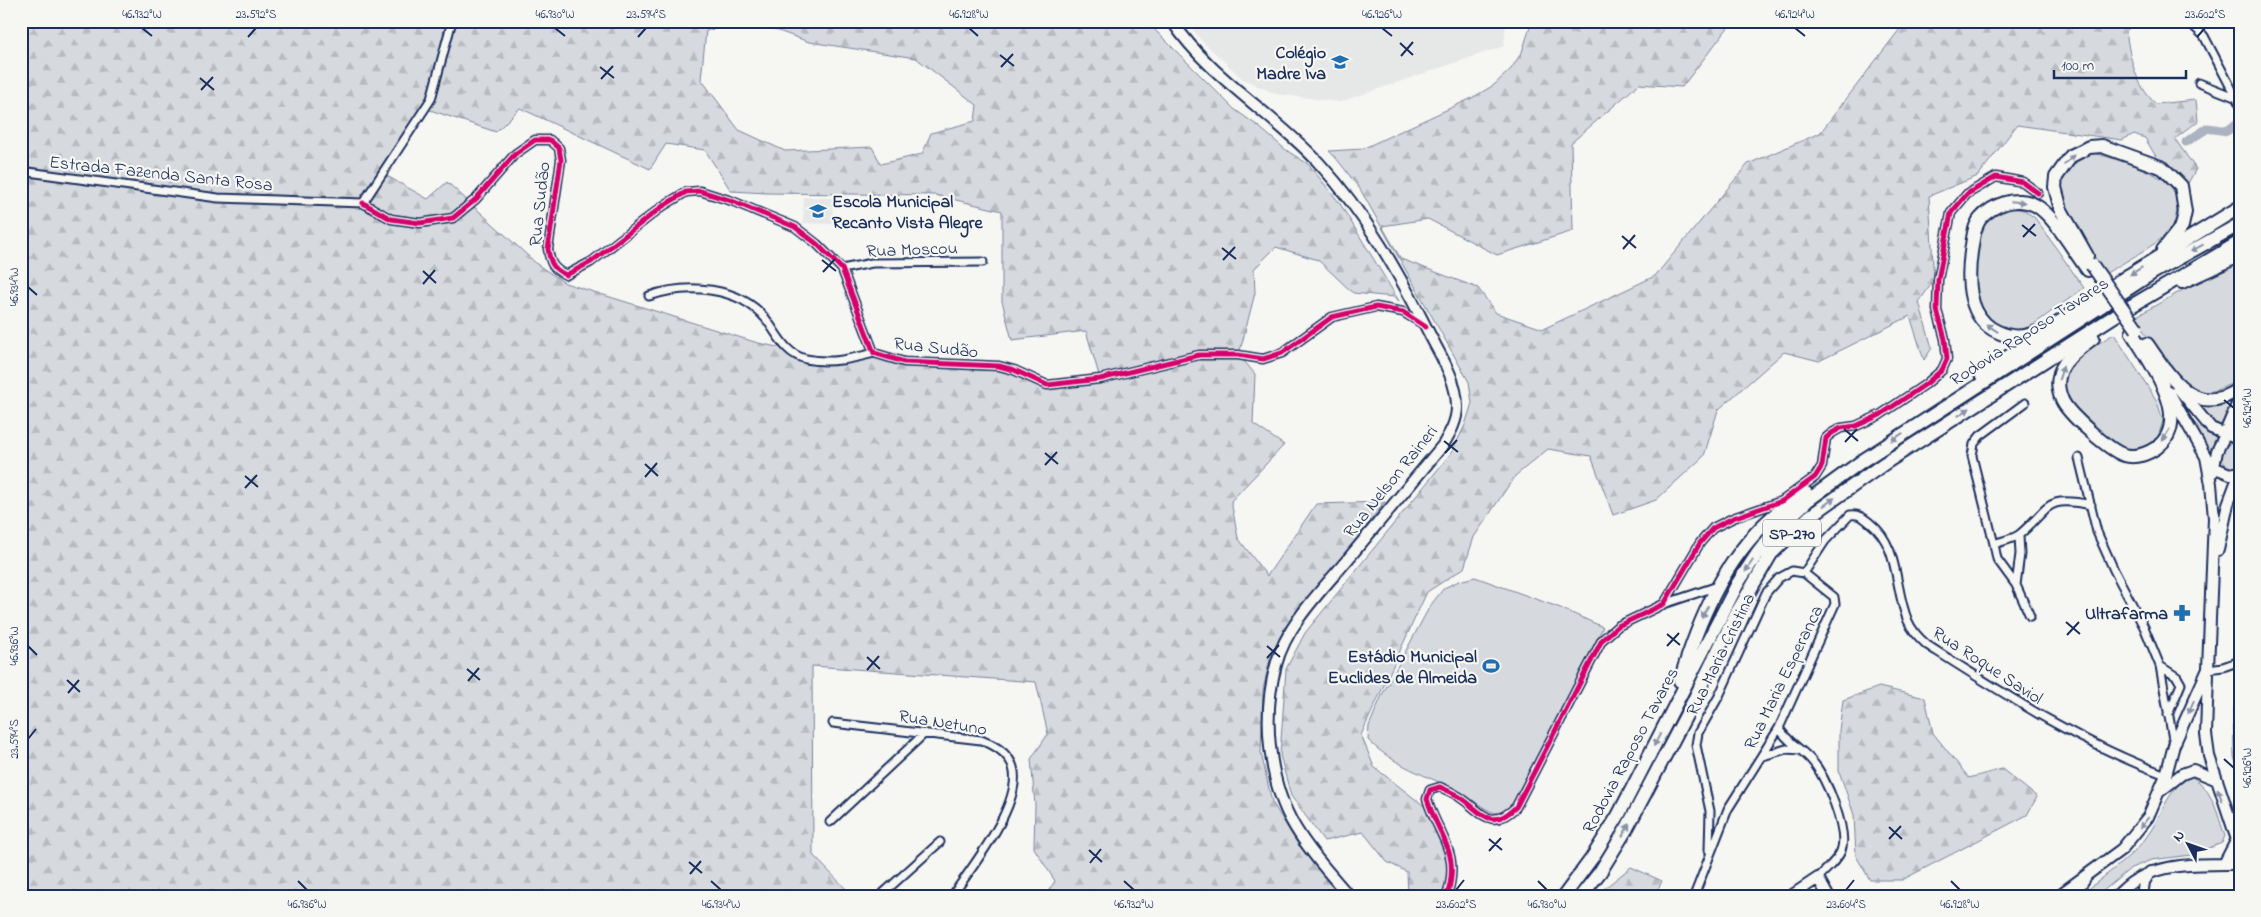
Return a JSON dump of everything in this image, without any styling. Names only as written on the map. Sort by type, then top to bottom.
[{"type":"highway","points":[[2090,267],[2061,210],[2055,187],[2056,177],[2071,156],[2089,147],[2107,148],[2163,168],[2181,186],[2185,212],[2182,226],[2156,258]]},
{"type":"highway","points":[[2053,325],[2024,337],[2012,337],[1992,330],[1978,315],[1972,300],[1970,272],[1974,233],[1980,220],[1994,206],[2014,200],[2034,204],[2048,217],[2090,267],[2134,331],[2174,381],[2187,393],[2207,399],[2218,399],[2232,394],[2240,388]]},
{"type":"highway","points":[[2192,237],[2240,207]]},
{"type":"highway","points":[[2192,237],[2240,215]]},
{"type":"highway","name":"Rodovia Raposo Tavares","points":[[1564,896],[1592,858],[1618,816],[1715,626],[1757,554],[1776,530],[1807,501],[1862,460],[1913,426],[2001,372],[2154,272],[2240,224]]},
{"type":"highway","name":"Rodovia Raposo Tavares","points":[[2053,325],[2156,258],[2192,237]]},
{"type":"highway","name":"Rodovia Raposo Tavares","points":[[1581,896],[1600,872],[1627,828],[1693,702],[1736,614],[1771,554],[1809,517],[1854,485],[2116,315],[2240,242]]},
{"type":"highway","points":[[2167,284],[2184,282],[2237,258]]},
{"type":"highway","points":[[2116,315],[2064,364],[2059,376],[2058,388],[2062,401],[2073,414],[2112,449],[2125,455],[2143,455],[2158,447],[2169,432],[2172,419],[2171,406],[2134,331]]},
{"type":"highway","points":[[1913,426],[2053,325]]},
{"type":"highway","points":[[2225,435],[2240,400]]},
{"type":"highway","points":[[1670,715],[1700,622],[1719,586],[1750,539],[1772,517],[1840,470],[1862,460]]},
{"type":"main road","name":"Rua Nelson Raineri","points":[[1172,21],[1214,69],[1287,131],[1319,163],[1352,202],[1384,248],[1426,327],[1456,390],[1458,408],[1454,427],[1443,445],[1296,621],[1276,664],[1270,728],[1274,778],[1294,826],[1349,896]]},
{"type":"main road","points":[[2156,373],[2184,416],[2213,467],[2230,474],[2240,472]]},
{"type":"main road","points":[[2174,381],[2201,418],[2211,428],[2240,440]]},
{"type":"main road","points":[[2211,484],[2217,451],[2225,435]]},
{"type":"main road","points":[[2206,457],[2214,518],[2206,734],[2215,779],[2238,845],[2224,864]]},
{"type":"main road","points":[[2211,591],[2228,504],[2240,472]]},
{"type":"main road","points":[[2058,896],[2122,849],[2148,817],[2166,775],[2174,745],[2208,669]]},
{"type":"main road","points":[[2159,792],[2182,774],[2193,770],[2215,779]]},
{"type":"main road","points":[[2116,896],[2134,881],[2150,872],[2176,867],[2240,864]]},
{"type":"main road","points":[[2142,896],[2144,882],[2150,872]]},
{"type":"main road","points":[[2079,896],[2079,887],[2087,875]]},
{"type":"main road","points":[[1791,896],[1818,878],[1828,896]]},
{"type":"street","points":[[363,203],[432,99],[452,21]]},
{"type":"street","points":[[2188,21],[2204,36],[2239,100]]},
{"type":"street","points":[[2199,83],[2239,100]]},
{"type":"street","name":"Rua Sudão","points":[[363,203],[391,219],[420,223],[453,218],[476,199],[515,154],[535,140],[550,140],[559,148],[561,160],[548,248],[550,263],[558,272],[566,275],[591,262],[663,206],[686,192],[700,191],[751,208],[795,227],[842,269],[874,353],[904,362],[999,366],[1014,370],[1047,386],[1100,378],[1198,355],[1238,355],[1263,359],[1282,354],[1332,317],[1360,309],[1376,307],[1403,312],[1426,327]]},
{"type":"street","name":"Estrada Fazenda Santa Rosa","points":[[21,171],[218,198],[363,203]]},
{"type":"street","points":[[1664,604],[1700,544],[1713,528],[1733,518],[1782,500],[1815,476],[1822,466],[1826,438],[1832,433],[1841,428],[1856,426],[1880,415],[1926,384],[1942,370],[1947,358],[1945,339],[1937,310],[1938,280],[1951,213],[1967,194],[1996,177],[2023,182],[2038,192]]},
{"type":"street","name":"Rua Moscou","points":[[842,269],[872,263],[983,262]]},
{"type":"street","points":[[649,296],[683,288],[736,297],[753,305],[787,349],[805,358],[840,362],[874,353]]},
{"type":"street","points":[[2025,403],[1980,436],[1974,444],[1972,456],[1997,558],[2016,585],[2030,616]]},
{"type":"street","points":[[2079,458],[2097,532],[2114,570],[2144,627],[2160,666],[2174,745]]},
{"type":"street","points":[[1994,544],[2019,536],[2047,506],[2062,500],[2091,505]]},
{"type":"street","name":"Rua Roque Saviol","points":[[1804,572],[1837,527],[1850,515],[1862,516],[1880,530],[1889,546],[1907,620],[1916,636],[1927,645],[2040,717],[2068,732],[2166,775]]},
{"type":"street","points":[[2016,585],[2020,554],[2019,536]]},
{"type":"street","name":"Rua Maria Cristina","points":[[1709,855],[1710,811],[1696,745],[1698,733],[1719,696],[1766,593],[1779,578],[1792,571],[1804,572]]},
{"type":"street","name":"Rua Maria Esperanca","points":[[1694,896],[1728,809],[1779,728],[1834,604],[1834,597],[1804,572]]},
{"type":"street","points":[[1446,896],[1452,877],[1450,854],[1426,799],[1430,790],[1440,787],[1492,820],[1506,817],[1516,807],[1532,778],[1602,640],[1618,626],[1664,604],[1719,586]]},
{"type":"street","points":[[2208,669],[2223,668],[2240,661]]},
{"type":"street","points":[[2160,666],[2177,676],[2181,684],[2168,715]]},
{"type":"street","name":"Rua Netuno","points":[[833,723],[981,740],[996,746],[1010,760],[1014,780],[1010,803],[992,838],[952,896]]},
{"type":"street","points":[[1779,728],[1788,740],[1813,761],[1827,787],[1844,833],[1840,853],[1818,878]]},
{"type":"street","points":[[830,822],[925,733]]},
{"type":"street","points":[[1763,756],[1786,749],[1800,750]]},
{"type":"street","points":[[880,896],[940,842]]},
{"type":"shaded area","name":"Colégio Madre Iva","points":[[1186,21],[1506,21],[1504,46],[1340,102],[1276,94],[1243,79],[1201,40]]},
{"type":"shaded area","name":"Escola Municipal Recanto Vista Alegre","points":[[804,197],[833,198],[832,224],[803,223]]},
{"type":"green space","points":[[21,21],[744,21],[706,31],[701,79],[739,130],[785,151],[872,147],[881,164],[922,154],[931,133],[975,121],[977,105],[916,58],[809,42],[751,21],[1146,21],[1234,109],[1258,126],[1286,150],[1308,164],[1339,202],[1399,301],[1394,297],[1353,293],[1318,260],[1276,247],[1254,269],[1255,293],[1239,355],[1255,374],[1253,424],[1284,445],[1231,501],[1238,538],[1267,576],[1316,504],[1385,502],[1287,628],[1270,659],[1263,690],[1261,753],[1272,802],[1299,846],[1347,896],[1045,896],[1055,881],[1034,848],[1035,805],[1031,759],[1048,734],[1036,682],[812,666],[813,855],[853,896],[21,896]],"holes":[[[421,107],[496,132],[520,108],[650,169],[666,144],[705,150],[731,191],[935,195],[1002,211],[1002,301],[1012,340],[1086,331],[1099,375],[1047,385],[999,366],[904,362],[874,353],[840,362],[805,359],[787,349],[758,343],[565,283],[538,265],[447,182],[428,199],[378,171]]]},
{"type":"green space","points":[[1532,21],[1733,21],[1682,87],[1639,84],[1571,143],[1573,231],[1497,255],[1428,219],[1382,226],[1401,259],[1478,288],[1496,313],[1543,329],[1655,276],[1748,164],[1820,133],[1906,21],[2137,21],[2126,31],[2138,80],[2149,97],[2156,104],[2196,100],[2198,121],[2175,139],[2196,169],[2186,187],[2155,155],[2145,138],[2134,134],[2122,140],[2017,125],[1978,176],[1929,196],[1934,280],[1919,302],[1932,348],[1924,360],[1910,316],[1819,361],[1784,352],[1718,410],[1704,456],[1656,500],[1613,515],[1591,456],[1548,449],[1515,476],[1474,537],[1464,568],[1427,592],[1361,735],[1374,767],[1428,809],[1448,854],[1451,877],[1445,896],[1408,896],[1407,872],[1387,862],[1363,832],[1324,841],[1291,796],[1280,755],[1286,669],[1305,633],[1452,452],[1465,425],[1472,403],[1469,382],[1360,189],[1329,151],[1362,149],[1472,98],[1494,85],[1511,69],[1522,52]]},
{"type":"green space","points":[[2088,152],[2119,160],[2164,180],[2173,190],[2177,206],[2174,224],[2167,234],[2105,274],[2058,196],[2060,173],[2069,162]]},
{"type":"green space","points":[[2012,208],[2024,210],[2035,218],[2084,288],[2026,330],[2008,331],[1984,318],[1976,304],[1976,239],[1982,224],[1992,213]]},
{"type":"green space","points":[[2234,261],[2240,262],[2240,379],[2217,390],[2198,392],[2184,385],[2168,368],[2135,317]]},
{"type":"green space","points":[[2114,334],[2157,401],[2163,421],[2158,437],[2146,446],[2138,449],[2128,449],[2109,440],[2099,433],[2066,400],[2063,376],[2086,352]]},
{"type":"green space","points":[[2238,395],[2223,428],[2215,427],[2188,396]]},
{"type":"green space","points":[[2189,417],[2200,428],[2218,436],[2209,455]]},
{"type":"green space","points":[[2234,442],[2240,443],[2240,456],[2233,467],[2228,468],[2221,459],[2225,446]]},
{"type":"green space","name":"Estádio Municipal Euclides de Almeida","points":[[1475,577],[1558,607],[1603,627],[1513,806],[1499,813],[1484,808],[1462,793],[1399,763],[1368,740],[1369,726],[1382,695],[1430,606],[1444,588],[1459,581]]},
{"type":"green space","points":[[1879,687],[1925,698],[1933,733],[1969,778],[2002,769],[2037,797],[2027,815],[1902,880],[1870,880],[1856,856],[1854,815],[1839,771],[1839,731],[1843,700]]},
{"type":"green space","points":[[2240,707],[2240,775],[2234,757],[2233,709]]},
{"type":"green space","points":[[2192,777],[2210,795],[2225,836],[2222,843],[2191,855],[2151,860],[2131,868],[2097,896],[2089,893],[2090,888],[2138,848],[2155,825],[2172,793],[2184,781]]},
{"type":"green space","points":[[1631,867],[1662,881],[1655,896],[1595,896]]},
{"type":"waterway","points":[[2186,142],[2208,128],[2227,131],[2240,121]]},
{"type":"cycle path","points":[[363,203],[391,219],[420,223],[453,218],[476,199],[515,154],[535,140],[550,140],[559,148],[561,160],[548,249],[553,265],[566,275],[591,262],[663,206],[686,192],[700,191],[732,201],[795,227],[817,244],[842,269],[874,353],[904,362],[999,366],[1014,370],[1047,385],[1100,379],[1199,355],[1238,355],[1263,359],[1282,353],[1332,317],[1376,307],[1403,312],[1426,327]]},
{"type":"cycle path","points":[[1447,896],[1451,881],[1450,856],[1427,799],[1430,790],[1440,787],[1449,791],[1492,819],[1507,815],[1516,807],[1602,640],[1618,626],[1664,604],[1700,543],[1713,528],[1733,518],[1782,501],[1815,477],[1822,466],[1826,438],[1832,433],[1841,428],[1856,426],[1880,415],[1926,384],[1942,370],[1947,359],[1945,339],[1937,310],[1938,280],[1951,213],[1967,194],[1996,177],[2023,182],[2038,193]]},
{"type":"place","name":"Colégio Madre Iva","points":[[1340,62]]},
{"type":"place","name":"Escola Municipal Recanto Vista Alegre","points":[[818,211]]},
{"type":"place","name":"Ultrafarma","points":[[2182,613]]},
{"type":"place","name":"Estádio Municipal Euclides de Almeida","points":[[1491,666]]}]
